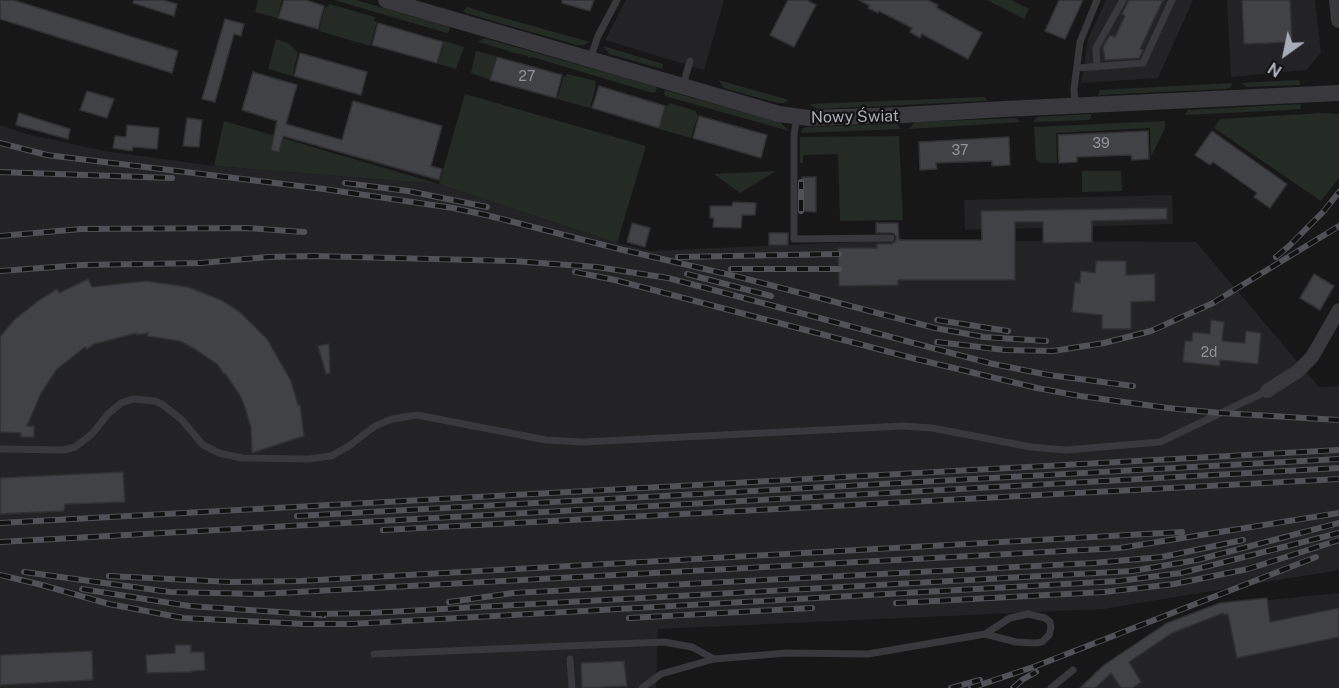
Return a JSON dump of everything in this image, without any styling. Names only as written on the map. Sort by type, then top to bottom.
[{"type":"street","name":"Nowy Świat","points":[[386,0],[797,117],[824,119],[1339,93]]},
{"type":"street","points":[[1337,0],[1339,20]]},
{"type":"street","points":[[1267,391],[1298,371],[1312,357],[1339,310]]},
{"type":"lane","points":[[590,59],[598,36],[617,0]]},
{"type":"lane","points":[[1075,106],[1074,89],[1080,42],[1098,0]]},
{"type":"lane","points":[[1097,67],[1096,48],[1123,0]]},
{"type":"lane","points":[[1077,68],[1143,63],[1172,0]]},
{"type":"lane","points":[[683,86],[690,61]]},
{"type":"lane","points":[[797,117],[794,134],[794,239],[891,238]]},
{"type":"lane","points":[[0,449],[64,450],[75,447],[92,434],[114,408],[133,399],[155,401],[163,405],[181,419],[203,445],[219,453],[242,458],[308,459],[331,456],[349,446],[375,426],[392,419],[417,415],[546,440],[583,442],[903,426],[932,428],[1030,447],[1066,450],[1160,442],[1267,391]]},
{"type":"lane","points":[[642,688],[661,674],[714,659],[787,653],[868,654],[985,634],[1010,618],[1028,614],[1045,618],[1050,622],[1051,628],[1049,635],[1042,642],[1035,643],[1016,642],[985,634]]},
{"type":"lane","points":[[375,654],[664,642],[692,647],[714,659]]},
{"type":"lane","points":[[570,659],[572,688]]},
{"type":"lane","points":[[1051,688],[1072,670]]},
{"type":"shaded area","points":[[258,0],[282,0],[277,18],[255,12]]},
{"type":"shaded area","points":[[334,0],[356,0],[450,27],[449,32],[447,33]]},
{"type":"shaded area","points":[[626,0],[724,0],[704,70],[605,40]]},
{"type":"shaded area","points":[[987,0],[1012,0],[1029,9],[1024,19]]},
{"type":"shaded area","points":[[1106,0],[1193,0],[1158,78],[1081,83],[1088,39]]},
{"type":"shaded area","points":[[1227,0],[1315,0],[1321,53],[1306,70],[1231,77]]},
{"type":"shaded area","points":[[329,4],[375,17],[374,21],[377,22],[370,46],[319,31],[325,7]]},
{"type":"shaded area","points":[[467,7],[590,42],[577,45],[503,24],[463,12]]},
{"type":"shaded area","points":[[484,38],[657,87],[656,92],[532,57],[528,58],[528,56],[478,42]]},
{"type":"shaded area","points":[[276,39],[290,44],[298,53],[292,76],[268,69]]},
{"type":"shaded area","points":[[444,41],[464,47],[456,69],[438,64]]},
{"type":"shaded area","points":[[603,46],[663,64],[662,69],[609,54]]},
{"type":"shaded area","points":[[476,51],[496,56],[490,80],[471,73]]},
{"type":"shaded area","points":[[567,74],[596,81],[590,108],[557,99],[564,76],[566,77]]},
{"type":"shaded area","points":[[718,80],[789,100],[777,103],[724,88]]},
{"type":"shaded area","points":[[1298,80],[1300,85],[1246,87],[1242,83]]},
{"type":"shaded area","points":[[1232,83],[1231,87],[1226,89],[1098,95],[1100,90]]},
{"type":"shaded area","points":[[664,90],[780,122],[789,131],[665,96]]},
{"type":"shaded area","points":[[465,94],[646,146],[617,243],[439,184]]},
{"type":"shaded area","points":[[985,97],[987,101],[819,109],[810,104]]},
{"type":"shaded area","points":[[669,103],[696,111],[698,115],[691,138],[659,129]]},
{"type":"shaded area","points":[[1301,104],[1300,109],[1185,115],[1188,110]]},
{"type":"shaded area","points":[[1091,114],[1089,120],[1033,122],[1037,117]]},
{"type":"shaded area","points":[[1339,114],[1339,178],[1321,201],[1214,128],[1220,119]]},
{"type":"shaded area","points":[[1016,118],[1021,122],[909,129],[915,122]]},
{"type":"shaded area","points":[[224,121],[439,184],[214,166]]},
{"type":"shaded area","points":[[1165,121],[1165,128],[1151,157],[1150,128],[1056,133],[1057,163],[1041,163],[1036,160],[1034,127]]},
{"type":"shaded area","points":[[897,124],[901,129],[801,133],[802,129],[807,127]]},
{"type":"shaded area","points":[[0,125],[27,134],[104,151],[214,166],[439,184],[617,243],[651,251],[898,240],[1196,242],[1319,387],[1339,386],[1339,570],[1103,609],[658,629],[656,688],[0,688]]},
{"type":"shaded area","points":[[899,136],[903,220],[840,221],[838,154],[803,155],[803,163],[800,163],[800,137]]},
{"type":"shaded area","points":[[776,171],[740,193],[714,174]]},
{"type":"shaded area","points":[[1082,171],[1121,171],[1122,191],[1082,192]]},
{"type":"shaded area","points":[[1172,195],[1173,224],[965,230],[964,200]]},
{"type":"shaded area","points":[[1339,593],[1339,688],[1079,688],[1162,633],[1241,603]]},
{"type":"building","points":[[0,0],[13,0],[178,51],[172,73],[0,19]]},
{"type":"building","points":[[134,0],[163,0],[177,4],[174,16],[133,3]]},
{"type":"building","points":[[284,0],[306,0],[324,6],[318,29],[278,18]]},
{"type":"building","points":[[562,0],[594,0],[590,11],[562,3]]},
{"type":"building","points":[[788,0],[807,0],[816,5],[794,47],[770,35]]},
{"type":"building","points":[[859,0],[928,0],[938,5],[937,8],[982,33],[968,59],[922,34],[920,38],[910,32],[912,28],[879,11],[878,13],[868,8],[870,6]]},
{"type":"building","points":[[1059,0],[1083,0],[1065,39],[1045,31]]},
{"type":"building","points":[[1129,0],[1163,0],[1140,49],[1143,50],[1139,58],[1105,60],[1103,47],[1110,35],[1115,37],[1125,16],[1122,14]]},
{"type":"building","points":[[1242,0],[1290,0],[1292,42],[1244,44]]},
{"type":"building","points":[[225,19],[244,24],[241,36],[234,34],[215,102],[202,99]]},
{"type":"building","points":[[378,23],[443,42],[437,63],[372,45]]},
{"type":"building","points":[[300,53],[367,72],[361,95],[294,76]]},
{"type":"building","points":[[497,57],[562,75],[556,98],[490,80]]},
{"type":"building","points":[[253,72],[297,85],[286,124],[342,140],[353,101],[442,126],[431,166],[442,169],[439,180],[283,136],[279,152],[271,150],[277,121],[242,110]]},
{"type":"building","points":[[599,86],[665,106],[659,128],[592,108]]},
{"type":"building","points":[[87,91],[114,99],[107,118],[80,110]]},
{"type":"building","points":[[19,113],[70,129],[68,139],[16,125]]},
{"type":"building","points":[[699,116],[767,135],[761,158],[693,138]]},
{"type":"building","points":[[187,118],[202,120],[199,147],[183,146]]},
{"type":"building","points":[[127,125],[159,128],[157,149],[133,147],[132,151],[113,148],[115,136],[126,137]]},
{"type":"building","points":[[1148,131],[1149,159],[1132,160],[1131,155],[1077,157],[1077,162],[1059,163],[1058,135]]},
{"type":"building","points":[[1212,131],[1287,184],[1270,208],[1254,197],[1257,193],[1213,162],[1210,165],[1195,155]]},
{"type":"building","points":[[1009,137],[1010,165],[992,166],[992,161],[936,163],[937,169],[920,170],[919,142]]},
{"type":"building","points":[[802,177],[816,177],[816,212],[803,211]]},
{"type":"building","points":[[733,202],[756,203],[755,215],[742,215],[741,228],[713,227],[714,218],[710,218],[710,206],[732,206]]},
{"type":"building","points":[[1167,208],[1167,219],[1092,221],[1092,242],[1043,243],[1043,222],[1015,222],[1015,280],[898,280],[898,285],[839,286],[838,248],[877,248],[877,244],[891,244],[896,241],[893,233],[876,233],[876,223],[898,223],[899,240],[982,240],[981,211]]},
{"type":"building","points":[[632,223],[650,228],[645,247],[627,242]]},
{"type":"building","points":[[769,233],[788,233],[788,245],[769,245]]},
{"type":"building","points":[[1096,261],[1126,261],[1126,275],[1155,274],[1155,301],[1131,302],[1131,329],[1102,329],[1102,315],[1072,312],[1075,282],[1080,283],[1081,271],[1095,273]]},
{"type":"building","points":[[1314,274],[1334,286],[1320,310],[1300,298]]},
{"type":"building","points":[[88,279],[92,287],[146,281],[188,287],[221,300],[240,312],[267,339],[291,381],[298,405],[300,405],[304,436],[252,453],[251,428],[246,411],[241,397],[225,373],[217,364],[180,341],[147,336],[148,333],[137,335],[137,333],[94,344],[87,349],[85,347],[57,369],[41,393],[27,426],[34,426],[34,437],[21,437],[21,433],[0,432],[0,337],[14,320],[38,301],[57,289],[59,293]]},
{"type":"building","points":[[1211,320],[1224,322],[1222,341],[1245,343],[1246,331],[1261,333],[1258,364],[1220,360],[1220,366],[1183,362],[1185,341],[1192,341],[1193,332],[1210,334]]},
{"type":"building","points":[[329,344],[330,373],[326,374],[318,346]]},
{"type":"building","points":[[123,472],[125,502],[65,504],[64,511],[0,514],[0,478]]},
{"type":"building","points":[[1267,598],[1270,622],[1339,608],[1339,637],[1237,658],[1228,614],[1223,613],[1172,633],[1129,662],[1141,682],[1132,688],[1121,688],[1111,673],[1095,688],[1080,688],[1104,665],[1167,623],[1220,603]]},
{"type":"building","points":[[175,645],[191,645],[191,652],[204,652],[205,670],[147,673],[146,655],[175,653]]},
{"type":"building","points":[[92,651],[93,680],[0,685],[0,655]]},
{"type":"building","points":[[624,661],[627,686],[582,688],[581,663]]},
{"type":"railway","points":[[0,143],[47,155],[324,189],[453,208],[739,277],[935,328],[984,337],[1046,341]]},
{"type":"railway","points":[[0,172],[172,178]]},
{"type":"railway","points":[[801,182],[801,211]]},
{"type":"railway","points":[[345,183],[408,191],[487,207]]},
{"type":"railway","points":[[1276,257],[1324,211],[1339,192]]},
{"type":"railway","points":[[937,342],[1005,350],[1053,351],[1104,343],[1151,331],[1213,303],[1339,226]]},
{"type":"railway","points":[[0,236],[81,229],[247,228],[304,232]]},
{"type":"railway","points":[[678,257],[839,254]]},
{"type":"railway","points":[[0,271],[82,265],[201,263],[268,257],[314,256],[512,261],[597,267],[668,278],[993,364],[1049,375],[1133,386]]},
{"type":"railway","points":[[731,269],[839,269]]},
{"type":"railway","points":[[575,272],[615,280],[916,359],[1037,388],[1168,408],[1339,420]]},
{"type":"railway","points":[[687,274],[771,296]]},
{"type":"railway","points":[[937,320],[1008,331]]},
{"type":"railway","points":[[0,523],[1339,450]]},
{"type":"railway","points":[[297,516],[1339,459]]},
{"type":"railway","points":[[0,542],[1339,468]]},
{"type":"railway","points":[[383,530],[1339,479]]},
{"type":"railway","points":[[24,572],[170,592],[260,594],[1120,548],[1339,513]]},
{"type":"railway","points":[[316,614],[1132,571],[1197,560],[1339,523]]},
{"type":"railway","points":[[109,576],[230,582],[300,581],[1182,532]]},
{"type":"railway","points":[[0,575],[109,604],[183,618],[351,624],[1119,581],[1181,573],[1339,533]]},
{"type":"railway","points":[[449,602],[513,593],[1093,563],[1162,557],[1243,540]]},
{"type":"railway","points":[[896,603],[1104,592],[1174,584],[1248,569],[1339,540]]},
{"type":"railway","points":[[971,688],[1036,666],[1316,557]]},
{"type":"railway","points":[[82,589],[189,606],[324,615]]},
{"type":"railway","points":[[629,618],[812,608]]},
{"type":"railway","points":[[1013,688],[1036,672]]},
{"type":"railway","points":[[951,688],[980,680]]}]
